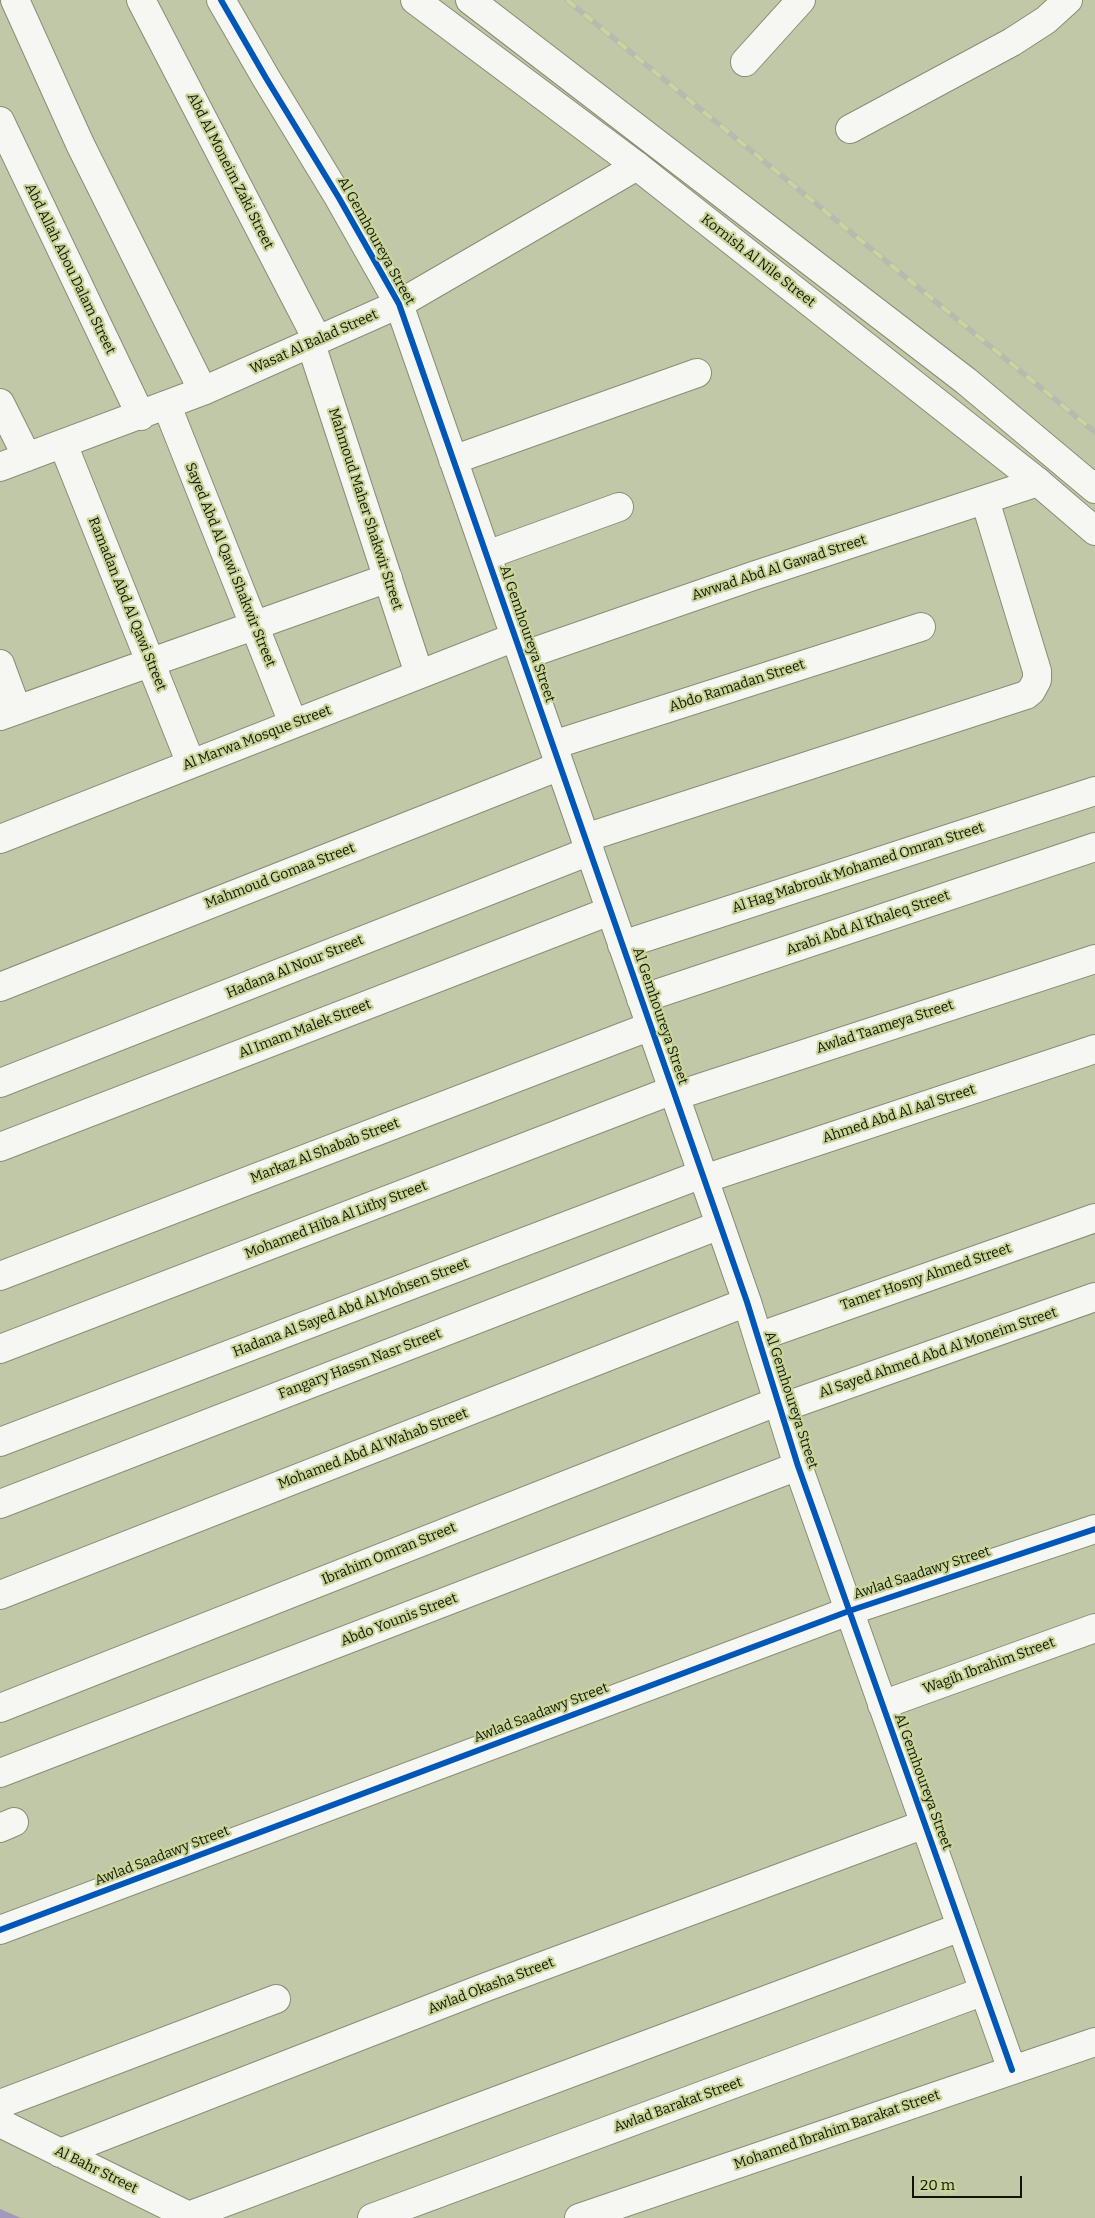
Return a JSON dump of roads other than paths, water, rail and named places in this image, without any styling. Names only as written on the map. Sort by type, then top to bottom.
[{"type":"street","points":[[15,0],[80,144],[203,392]]},
{"type":"street","name":"Abd Al Moneim Zaki Street","points":[[141,0],[314,343]]},
{"type":"street","name":"Al Gemhoureya Street","points":[[221,0],[339,198],[399,304],[747,1302],[798,1466],[1012,2070]]},
{"type":"street","name":"Kornish Al Nile Street","points":[[414,0],[637,166],[1038,482],[1095,531]]},
{"type":"street","points":[[470,0],[966,381],[1095,489]]},
{"type":"street","points":[[745,62],[801,0]]},
{"type":"street","points":[[850,128],[1012,42],[1046,20],[1068,0]]},
{"type":"street","name":"Abd Allah Abou Dalam Street","points":[[0,121],[141,416]]},
{"type":"street","name":"Wasat Al Balad Street","points":[[0,467],[203,392],[399,304],[637,166]]},
{"type":"street","name":"Mahmoud Maher Shakwir Street","points":[[314,343],[419,674]]},
{"type":"street","points":[[454,460],[697,372]]},
{"type":"street","points":[[0,403],[27,457]]},
{"type":"street","name":"Sayed Abd Al Qawi Shakwir Street","points":[[167,406],[293,723]]},
{"type":"street","name":"Ramadan Abd Al Qawi Street","points":[[63,444],[191,764]]},
{"type":"street","name":"Awwad Abd Al Gawad Street","points":[[518,646],[753,576],[1038,482]]},
{"type":"street","name":"Hadana Al Nour Street","points":[[0,1083],[587,845],[1026,696],[1037,680],[1038,671],[985,500]]},
{"type":"street","points":[[487,555],[618,507]]},
{"type":"street","points":[[0,664],[9,713],[388,578]]},
{"type":"street","name":"Abdo Ramadan Street","points":[[556,756],[921,628]]},
{"type":"street","name":"Al Marwa Mosque Street","points":[[0,839],[419,674],[518,646]]},
{"type":"street","name":"Mahmoud Gomaa Street","points":[[0,987],[556,756]]},
{"type":"street","name":"Al Hag Mabrouk Mohamed Omran Street","points":[[622,945],[1095,791]]},
{"type":"street","name":"Arabi Abd Al Khaleq Street","points":[[641,1000],[1095,847]]},
{"type":"street","name":"Al Imam Malek Street","points":[[0,1147],[610,911]]},
{"type":"street","name":"Awlad Taameya Street","points":[[674,1093],[1095,959]]},
{"type":"street","name":"Markaz Al Shabab Street","points":[[0,1276],[651,1026]]},
{"type":"street","name":"Ahmed Abd Al Aal Street","points":[[703,1176],[1095,1049]]},
{"type":"street","name":"Mohamed Hiba Al Lithy Street","points":[[0,1349],[674,1093]]},
{"type":"street","name":"Hadana Al Sayed Abd Al Mohsen Street","points":[[0,1442],[703,1176]]},
{"type":"street","name":"Tamer Hosny Ahmed Street","points":[[758,1337],[1095,1218]]},
{"type":"street","name":"Fangary Hassn Nasr Street","points":[[0,1504],[720,1225]]},
{"type":"street","name":"Al Sayed Ahmed Abd Al Moneim Street","points":[[780,1404],[1095,1297]]},
{"type":"street","name":"Mohamed Abd Al Wahab Street","points":[[0,1595],[747,1302]]},
{"type":"street","name":"Ibrahim Omran Street","points":[[0,1708],[780,1404]]},
{"type":"street","name":"Abdo Younis Street","points":[[0,1773],[798,1466]]},
{"type":"street","name":"Awlad Saadawy Street","points":[[0,1930],[849,1610],[1095,1529]]},
{"type":"street","name":"Wagih Ibrahim Street","points":[[882,1705],[1095,1628]]},
{"type":"street","name":"Awlad Okasha Street","points":[[60,2153],[486,1987],[925,1824]]},
{"type":"street","points":[[190,2217],[961,1927]]},
{"type":"street","name":"Awlad Barakat Street","points":[[372,2218],[984,1991]]},
{"type":"street","points":[[0,2104],[276,1999]]},
{"type":"street","name":"Mohamed Ibrahim Barakat Street","points":[[579,2218],[1095,2042]]},
{"type":"street","name":"Al Bahr Street","points":[[0,2123],[190,2217]]},
{"type":"railway","points":[[567,0],[1095,432]]}]
